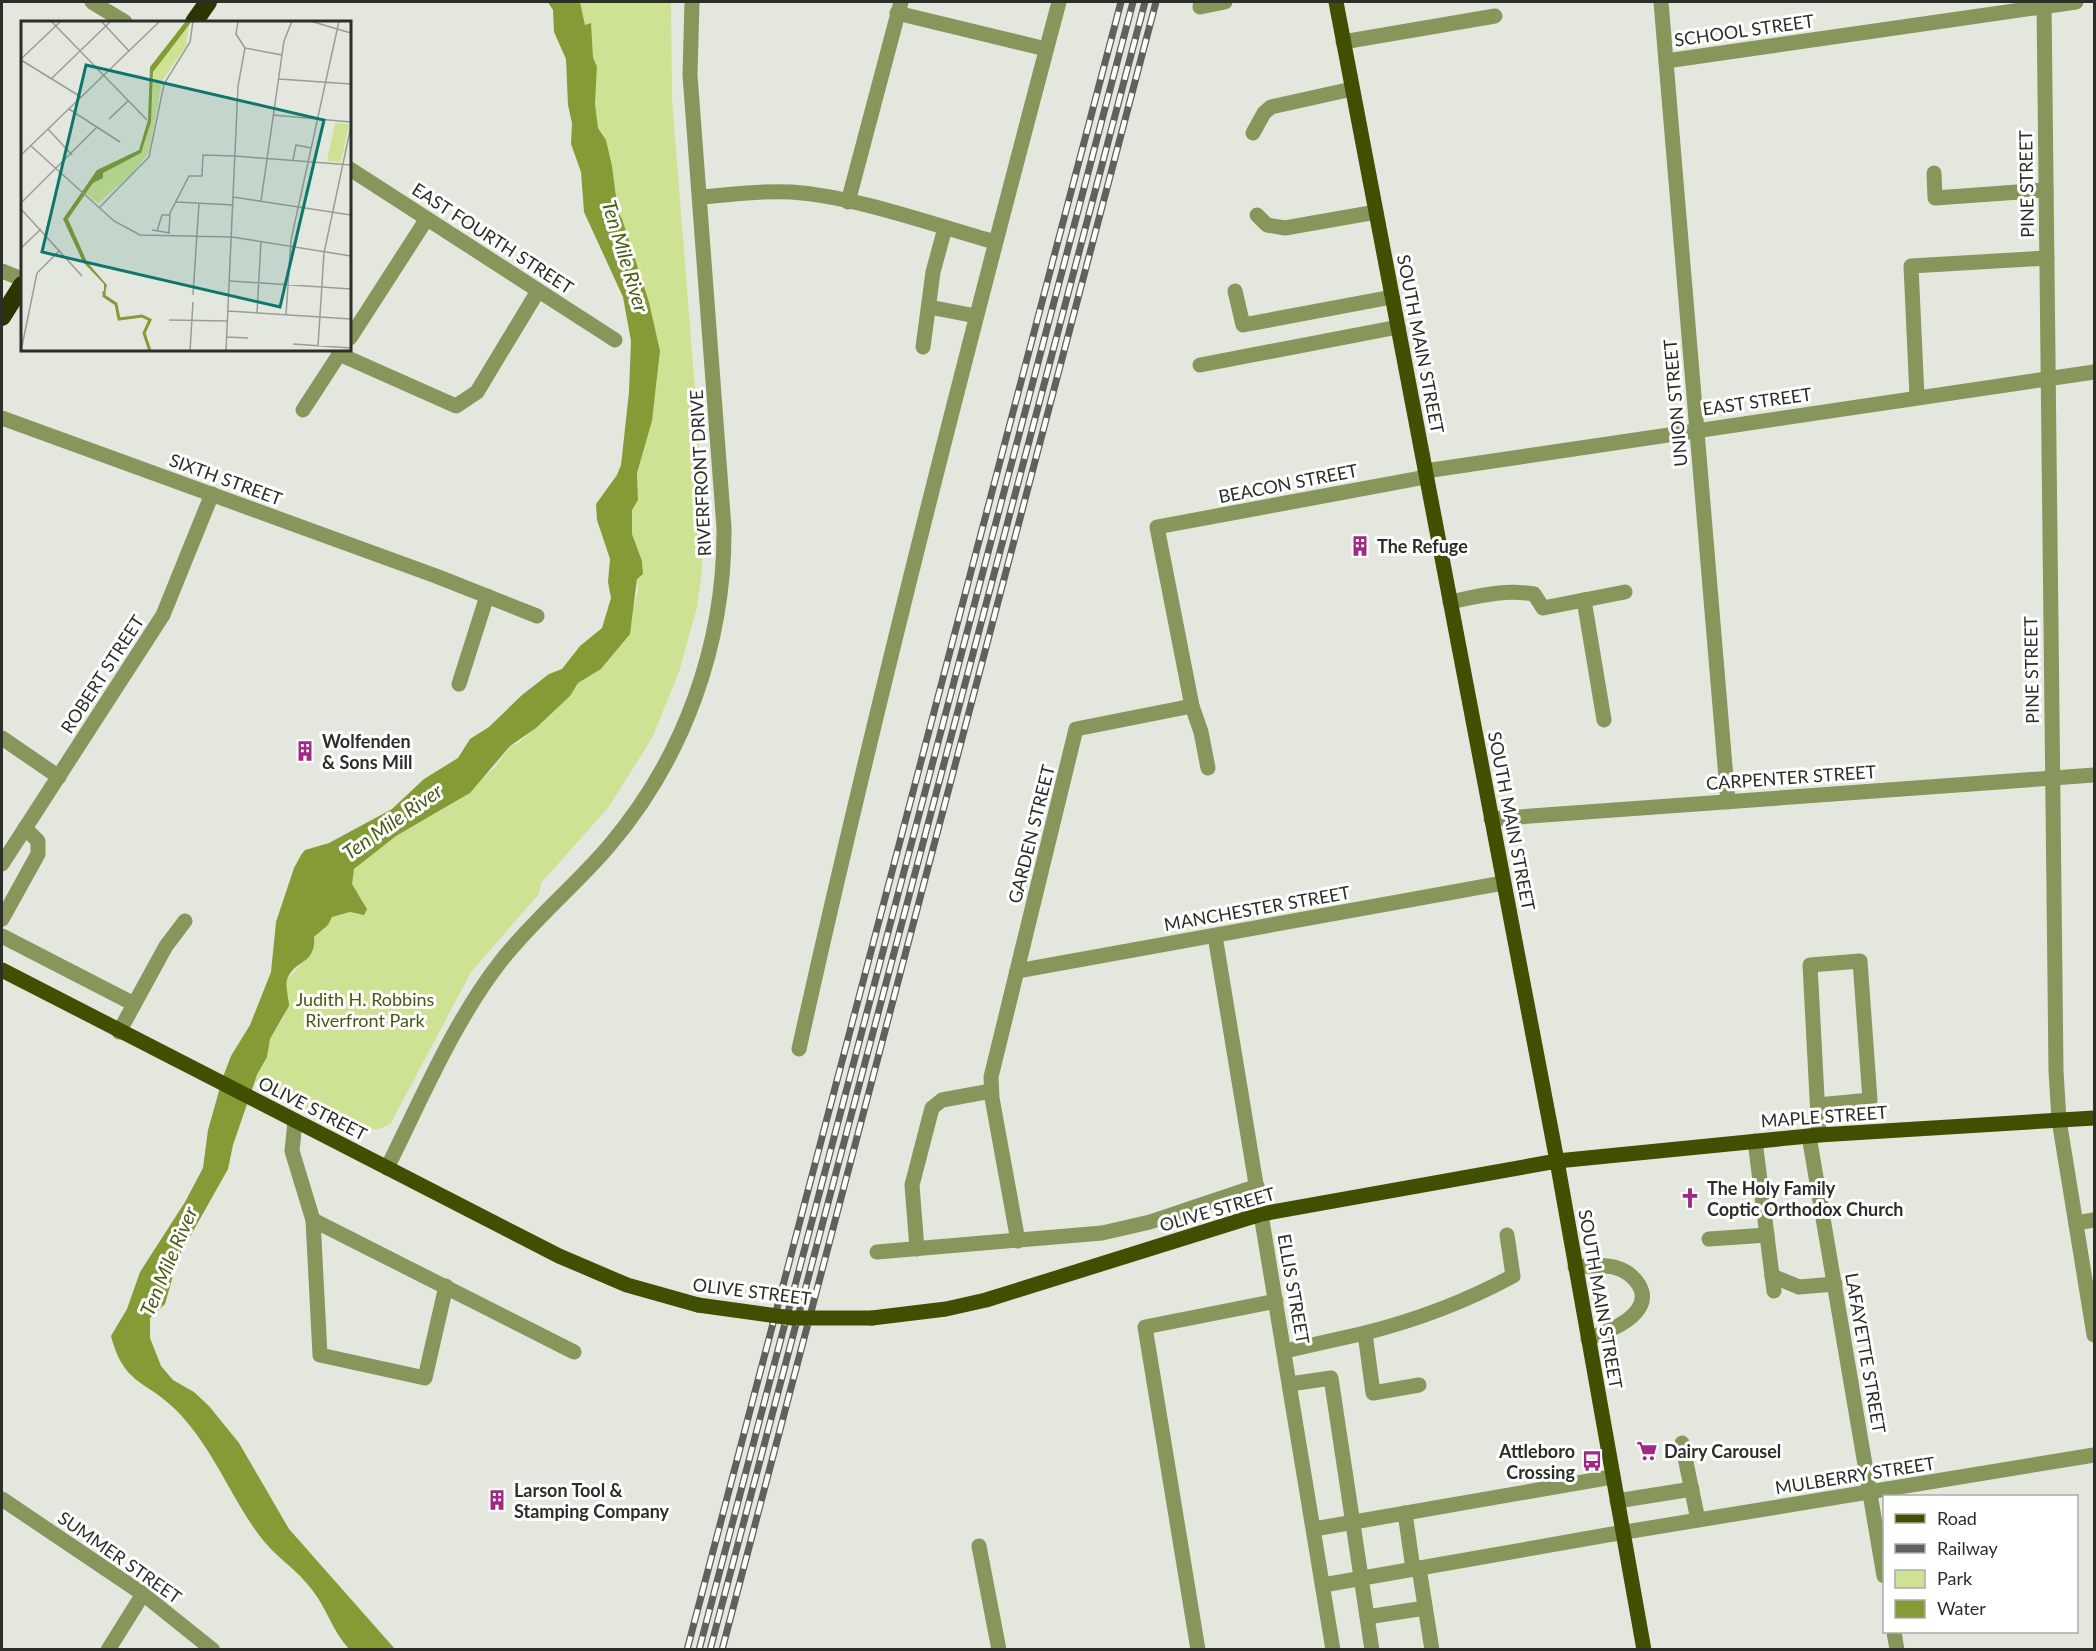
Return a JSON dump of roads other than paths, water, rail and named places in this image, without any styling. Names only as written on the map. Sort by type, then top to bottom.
[{"type":"highway","points":[[195,21],[208,2]]},
{"type":"highway","points":[[2,316],[21,287]]},
{"type":"main road","name":"SOUTH MAIN STREET","points":[[1336,2],[1557,1161],[1644,1650]]},
{"type":"main road","name":"OLIVE STREET","points":[[2,970],[119,1032],[595,1273],[652,1293],[698,1305],[792,1318],[872,1318],[946,1309],[986,1300],[1261,1214],[1557,1161]]},
{"type":"main road","name":"MAPLE STREET","points":[[1557,1161],[1814,1135],[2094,1118]]},
{"type":"street","points":[[92,2],[123,21]]},
{"type":"street","name":"RIVERFRONT DRIVE","points":[[387,1168],[456,1033],[484,985],[510,950],[598,858],[631,818],[675,747],[700,684],[717,616],[724,536],[690,60],[692,2]]},
{"type":"street","points":[[799,1049],[852,808],[976,316],[1059,2]]},
{"type":"street","points":[[1201,2],[1200,7],[1225,2]]},
{"type":"street","name":"UNION STREET","points":[[1661,2],[1728,802]]},
{"type":"street","name":"SCHOOL STREET","points":[[1666,62],[2044,4],[2076,2]]},
{"type":"street","name":"PINE STREET","points":[[2044,4],[2055,1049],[2059,1120],[2076,1223],[2092,1299],[2094,1335]]},
{"type":"street","points":[[848,202],[899,7],[1046,49]]},
{"type":"street","points":[[1343,42],[1495,16]]},
{"type":"street","points":[[1253,133],[1270,107],[1352,89]]},
{"type":"street","name":"EAST FOURTH STREET","points":[[351,170],[615,340]]},
{"type":"street","points":[[1934,173],[1935,198],[2046,190]]},
{"type":"street","points":[[700,197],[784,192],[848,202],[996,242]]},
{"type":"street","points":[[1257,215],[1267,225],[1285,228],[1376,212]]},
{"type":"street","points":[[351,336],[426,220]]},
{"type":"street","points":[[923,347],[933,272],[945,228]]},
{"type":"street","points":[[1917,398],[1911,266],[2047,258]]},
{"type":"street","points":[[2,271],[21,279]]},
{"type":"street","points":[[303,410],[341,352],[456,406],[477,392],[538,291]]},
{"type":"street","points":[[1235,291],[1243,326],[1392,297]]},
{"type":"street","points":[[929,307],[976,316]]},
{"type":"street","points":[[1200,365],[1398,327]]},
{"type":"street","name":"EAST STREET","points":[[1425,474],[1697,429],[2094,372]]},
{"type":"street","name":"SIXTH STREET","points":[[2,418],[436,576],[537,616]]},
{"type":"street","name":"BEACON STREET","points":[[1192,706],[1157,527],[1425,474]]},
{"type":"street","name":"ROBERT STREET","points":[[2,864],[163,615],[212,494]]},
{"type":"street","points":[[1450,602],[1494,592],[1533,594],[1543,608],[1625,592]]},
{"type":"street","points":[[459,684],[487,596]]},
{"type":"street","points":[[1584,600],[1604,720]]},
{"type":"street","points":[[1192,706],[1201,732],[1208,768]]},
{"type":"street","name":"GARDEN STREET","points":[[1018,1241],[991,1091],[991,1077],[1076,729],[1192,706]]},
{"type":"street","points":[[2,738],[59,777]]},
{"type":"street","name":"CARPENTER STREET","points":[[1491,819],[2094,775]]},
{"type":"street","points":[[2,919],[38,854],[39,841],[25,828]]},
{"type":"street","name":"MANCHESTER STREET","points":[[1017,972],[1503,883]]},
{"type":"street","points":[[119,1032],[166,946],[185,921]]},
{"type":"street","points":[[2,936],[134,1004]]},
{"type":"street","name":"ELLIS STREET","points":[[1215,936],[1333,1650]]},
{"type":"street","name":"LAFAYETTE STREET","points":[[1818,1105],[1870,1100],[1860,961],[1810,965],[1818,1105],[1814,1135],[1835,1284],[1883,1570]]},
{"type":"street","points":[[917,1249],[912,1185],[932,1108],[942,1100],[991,1091]]},
{"type":"street","points":[[295,1121],[292,1151],[313,1220],[320,1355],[425,1378],[446,1286]]},
{"type":"street","points":[[1755,1141],[1773,1284],[1799,1287],[1835,1284]]},
{"type":"street","name":"OLIVE STREET","points":[[877,1252],[1018,1241],[1117,1230],[1257,1186]]},
{"type":"street","points":[[313,1220],[574,1352]]},
{"type":"street","points":[[2076,1223],[2094,1220]]},
{"type":"street","points":[[1285,1351],[1422,1317],[1475,1296],[1513,1276],[1508,1235]]},
{"type":"street","points":[[1708,1239],[1767,1235]]},
{"type":"street","points":[[1575,1267],[1603,1265],[1619,1268],[1633,1276],[1642,1291],[1640,1304],[1628,1320],[1615,1329],[1588,1339]]},
{"type":"street","points":[[1198,1650],[1145,1327],[1276,1301]]},
{"type":"street","points":[[1365,1333],[1373,1393],[1419,1385]]},
{"type":"street","points":[[1290,1384],[1331,1378],[1372,1650]]},
{"type":"street","points":[[1682,1443],[1698,1520]]},
{"type":"street","name":"MULBERRY STREET","points":[[1323,1585],[1622,1532],[2094,1455]]},
{"type":"street","points":[[1314,1529],[1612,1477]]},
{"type":"street","points":[[1617,1501],[1692,1489]]},
{"type":"street","name":"SUMMER STREET","points":[[2,1499],[142,1594],[213,1650]]},
{"type":"street","points":[[1405,1513],[1432,1650]]},
{"type":"street","points":[[979,1546],[999,1650]]},
{"type":"street","points":[[108,1650],[142,1594]]},
{"type":"street","points":[[1367,1617],[1425,1608]]},
{"type":"street","points":[[1894,1633],[1897,1650]]},
{"type":"water","name":"Ten Mile River","points":[[548,2],[580,2],[585,25],[591,23],[593,57],[597,67],[595,104],[598,128],[606,140],[618,212],[649,302],[660,351],[652,421],[637,473],[638,500],[632,510],[632,534],[642,561],[643,574],[637,579],[630,634],[601,669],[578,683],[570,696],[536,728],[510,746],[470,793],[396,836],[354,869],[352,884],[367,909],[364,915],[350,912],[332,917],[328,925],[314,937],[314,946],[309,957],[288,977],[289,1006],[270,1039],[267,1057],[257,1075],[233,1145],[228,1169],[178,1258],[165,1304],[150,1318],[150,1338],[161,1366],[173,1380],[194,1392],[209,1406],[239,1443],[289,1529],[395,1649],[349,1649],[313,1591],[259,1535],[210,1454],[188,1423],[164,1399],[129,1373],[116,1352],[111,1336],[127,1309],[140,1272],[185,1202],[203,1168],[208,1130],[223,1077],[231,1056],[250,1025],[271,972],[276,922],[294,868],[301,855],[305,850],[329,843],[392,809],[424,779],[458,758],[470,739],[489,727],[522,695],[549,674],[562,669],[580,646],[602,628],[611,598],[608,582],[610,559],[597,520],[596,504],[617,475],[621,465],[629,392],[631,341],[623,297],[584,212],[581,172],[571,144],[572,123],[568,105],[566,59],[554,32],[553,10]]},
{"type":"railway","points":[[687,1650],[1121,2]]},
{"type":"railway","points":[[699,1650],[1133,2]]},
{"type":"railway","points":[[710,1650],[1145,2]]},
{"type":"railway","points":[[722,1650],[1156,2]]},
{"type":"place","name":"The Refuge","points":[[1360,546]]},
{"type":"place","name":"Wolfenden & Sons Mill","points":[[305,751]]},
{"type":"place","name":"The Holy Family Coptic Orthodox Church","points":[[1690,1198]]},
{"type":"place","name":"Dairy Carousel","points":[[1647,1451]]},
{"type":"place","name":"Attleboro Crossing","points":[[1592,1461]]},
{"type":"place","name":"Larson Tool & Stamping Company","points":[[497,1500]]},
{"type":"park label","name":"Judith H. Robbins Riverfront Park","points":[[365,1009]]}]
